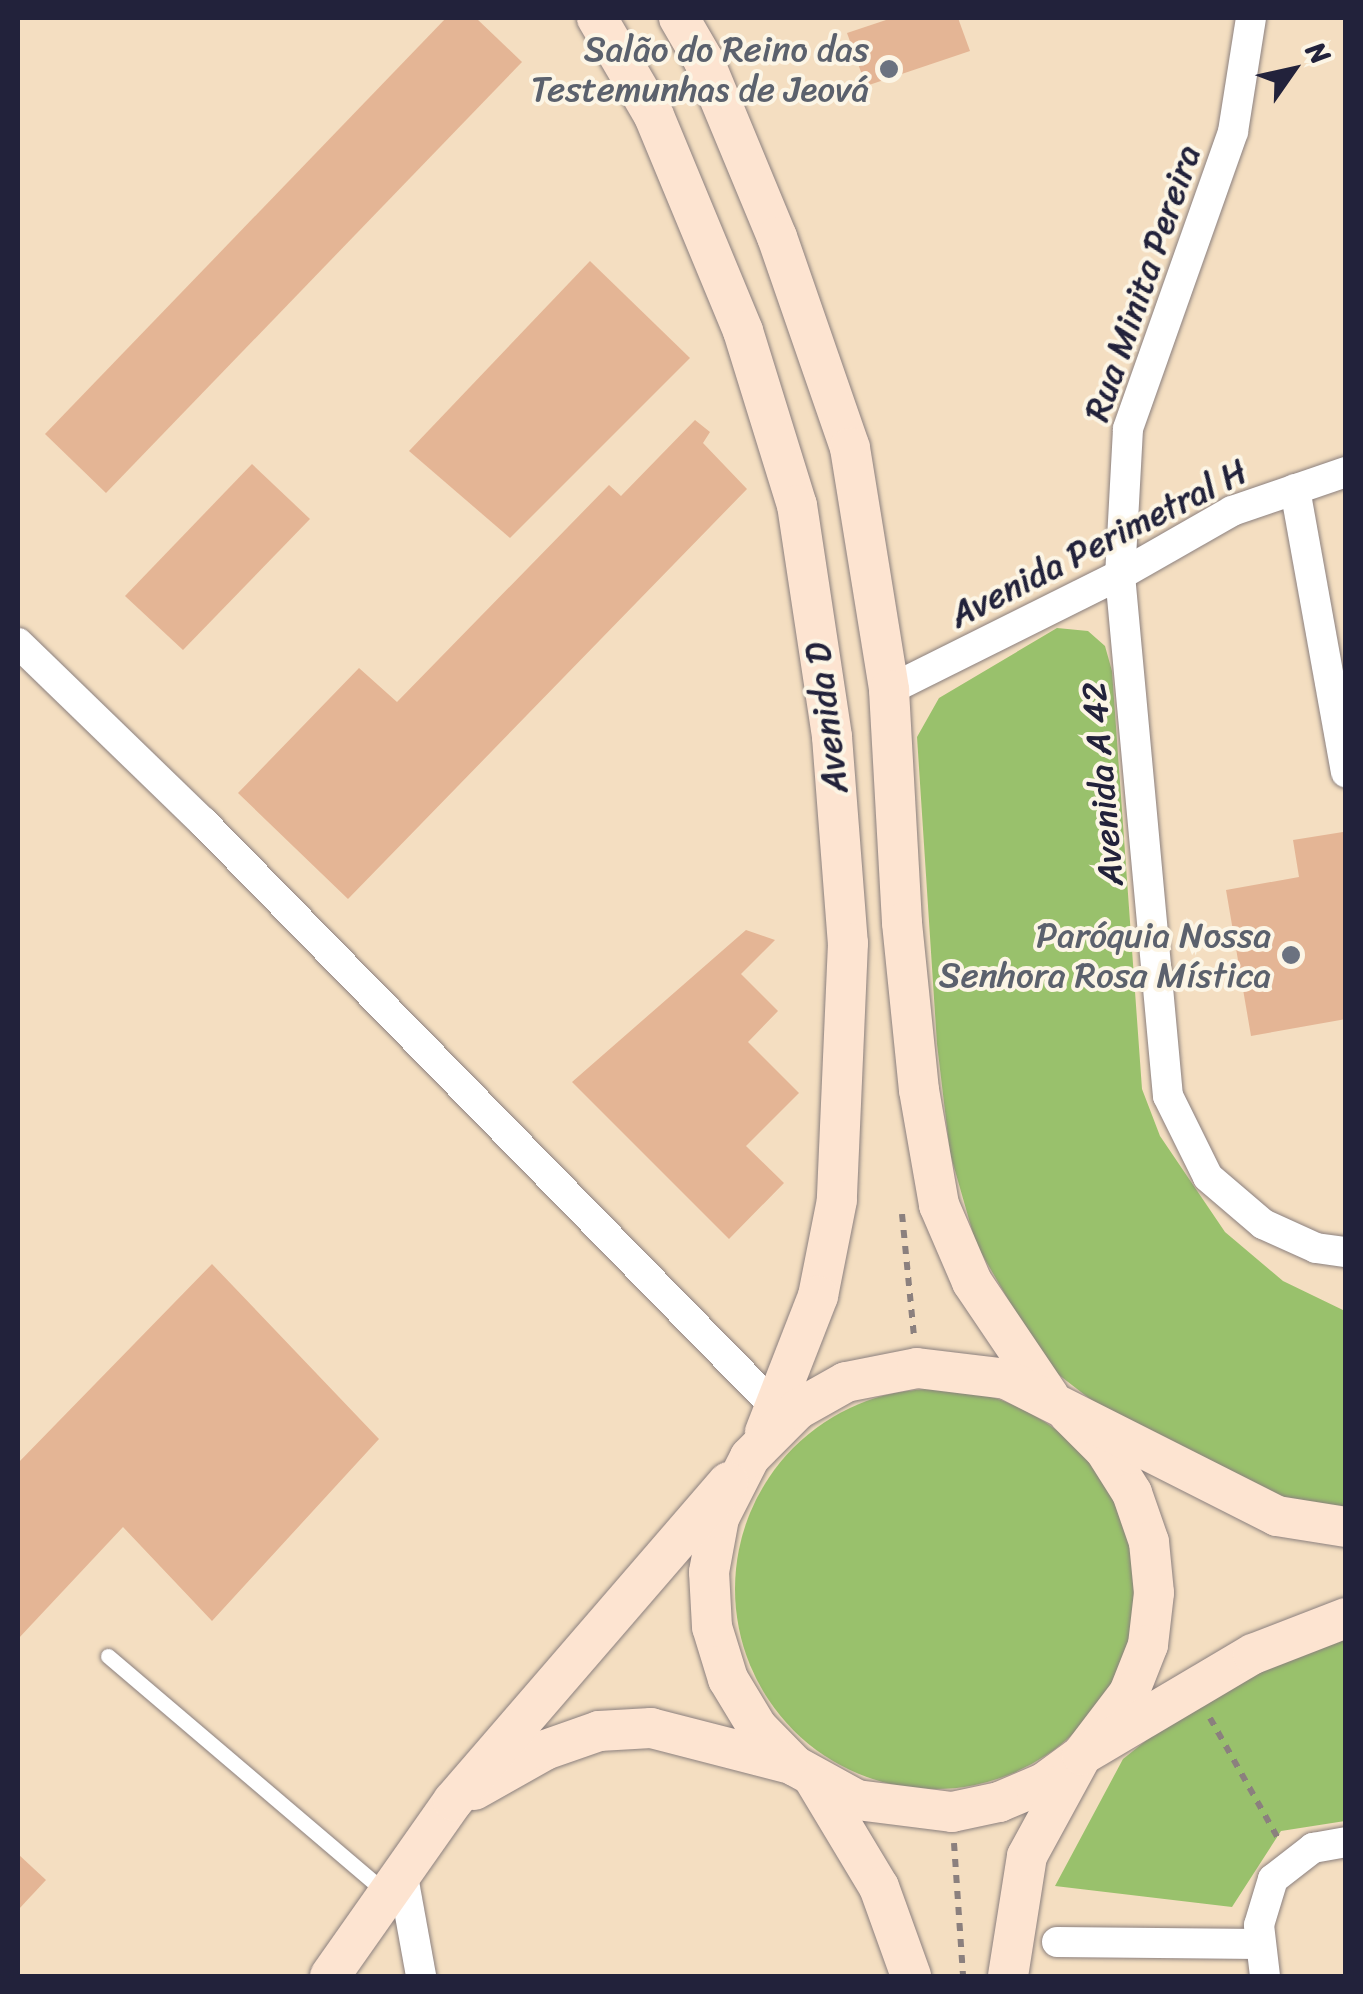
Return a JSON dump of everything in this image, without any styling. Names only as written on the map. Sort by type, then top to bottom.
[{"type":"street","name":"Avenida D","points":[[597,18],[654,116],[743,332],[797,505],[832,737],[848,942],[837,1200],[818,1296],[776,1408],[716,1536],[709,1572],[712,1627],[737,1695],[756,1727],[804,1772]]},
{"type":"street","name":"Avenida D","points":[[679,18],[704,61],[777,237],[850,448],[889,690],[904,942],[939,1205],[972,1282],[1061,1408]]},
{"type":"street","name":"Rua Minita Pereira","points":[[1120,575],[1128,429],[1233,132],[1251,18]]},
{"type":"street","name":"Avenida Perimetral H","points":[[889,690],[1120,575],[1232,511],[1346,472]]},
{"type":"street","points":[[1295,489],[1346,772]]},
{"type":"street","name":"Avenida A 42","points":[[1120,575],[1168,1096],[1208,1176],[1263,1224],[1316,1248],[1346,1252]]},
{"type":"street","points":[[18,643],[203,822],[776,1408]]},
{"type":"street","points":[[330,1976],[453,1801],[702,1505],[798,1409],[846,1382],[898,1368],[970,1371],[1006,1379],[1277,1516],[1346,1526]]},
{"type":"street","points":[[1008,1976],[1027,1856],[1082,1755],[1129,1692],[1148,1644],[1154,1594],[1149,1542],[1132,1494],[1105,1450],[1061,1408]]},
{"type":"street","points":[[453,1801],[545,1750],[600,1731],[651,1728],[804,1772],[857,1800],[952,1812],[1029,1790],[1192,1687],[1346,1618]]},
{"type":"street","points":[[804,1772],[879,1887],[912,1976]]},
{"type":"street","points":[[1265,1976],[1259,1944],[1265,1895],[1290,1860],[1346,1842]]},
{"type":"street","points":[[394,1882],[420,1976]]},
{"type":"street","points":[[1057,1942],[1259,1944]]},
{"type":"lane","points":[[108,1656],[394,1882]]},
{"type":"path","points":[[1192,1687],[1290,1860]]},
{"type":"path","points":[[952,1812],[963,1976]]},
{"type":"green space","points":[[1057,628],[1088,631],[1105,646],[1112,671],[1142,1089],[1160,1136],[1225,1232],[1283,1281],[1345,1311],[1345,1513],[1267,1495],[1116,1419],[1046,1365],[976,1244],[950,1153],[937,1044],[917,737],[939,698]]},
{"type":"green space","points":[[935,1389],[974,1393],[1012,1404],[1046,1422],[1077,1447],[1102,1478],[1120,1512],[1131,1550],[1135,1589],[1131,1628],[1120,1666],[1102,1700],[1077,1731],[1046,1756],[1012,1774],[974,1785],[935,1789],[896,1785],[858,1774],[824,1756],[793,1731],[768,1700],[750,1666],[739,1628],[735,1589],[739,1550],[750,1512],[768,1478],[793,1447],[824,1422],[858,1404],[896,1393]]},
{"type":"green space","points":[[1345,1632],[1345,1821],[1281,1831],[1232,1907],[1055,1886],[1123,1759],[1223,1679]]},
{"type":"building","points":[[446,18],[476,18],[522,62],[106,493],[45,434]]},
{"type":"building","name":"Salão do Reino das Testemunhas de Jeová","points":[[892,18],[958,18],[970,51],[866,86],[847,33]]},
{"type":"building","points":[[590,261],[690,358],[510,538],[409,451]]},
{"type":"building","points":[[695,420],[710,432],[703,443],[747,489],[348,899],[238,793],[359,668],[397,702],[609,485],[621,496]]},
{"type":"building","points":[[252,464],[310,519],[183,650],[125,596]]},
{"type":"building","name":"Paróquia Nossa Senhora Rosa Mística","points":[[1343,832],[1346,1019],[1251,1036],[1226,890],[1299,877],[1293,840]]},
{"type":"building","points":[[746,930],[775,940],[741,974],[778,1011],[748,1042],[799,1093],[746,1146],[784,1183],[729,1239],[572,1082]]},
{"type":"building","points":[[212,1264],[379,1439],[212,1621],[123,1527],[18,1639],[18,1463]]},
{"type":"building","points":[[18,1854],[46,1880],[18,1910]]},
{"type":"place","name":"Salão do Reino das Testemunhas de Jeová","points":[[889,69]]},
{"type":"place","name":"Paróquia Nossa Senhora Rosa Mística","points":[[1291,955]]}]
